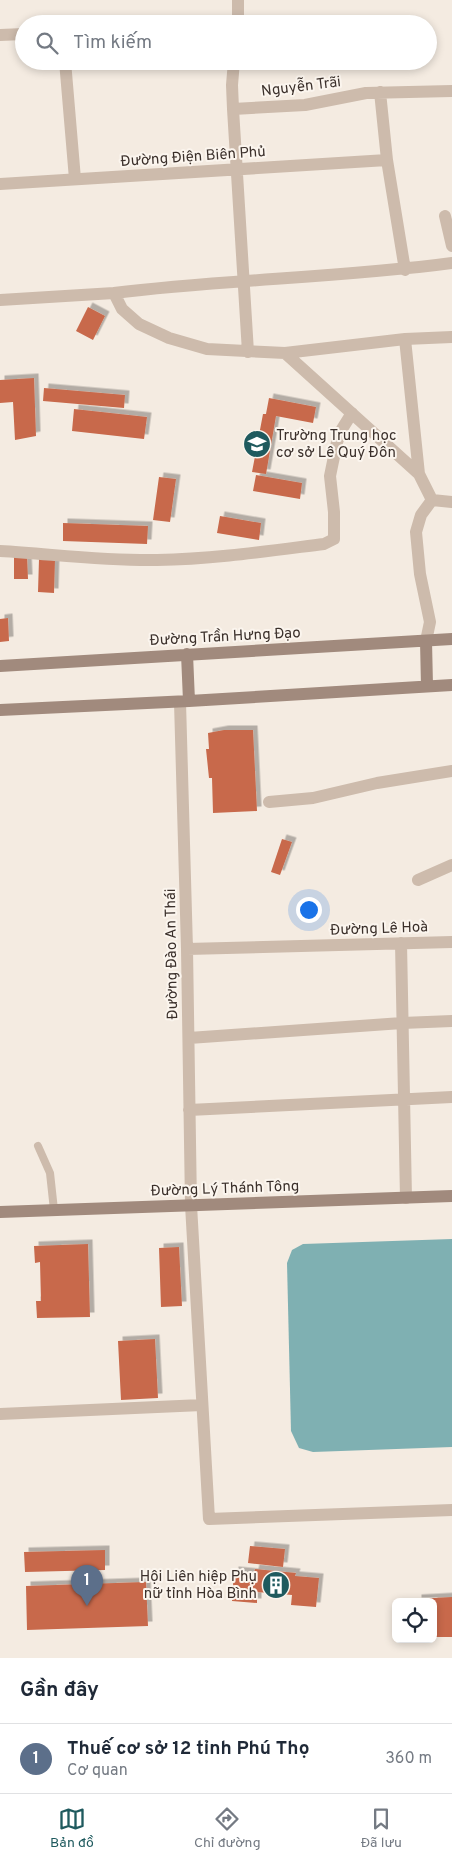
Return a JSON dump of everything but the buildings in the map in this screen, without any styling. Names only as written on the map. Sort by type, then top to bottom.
[{"type":"main road","name":"Đường Trần Hưng Đạo","points":[[0,666],[452,639]]},
{"type":"main road","points":[[426,641],[427,686]]},
{"type":"main road","points":[[185,701],[186,654]]},
{"type":"main road","points":[[0,710],[452,685]]},
{"type":"main road","name":"Đường Lý Thánh Tông","points":[[0,1212],[452,1196]]},
{"type":"street","points":[[238,0],[238,15]]},
{"type":"street","points":[[0,35],[15,34]]},
{"type":"street","points":[[66,70],[75,179]]},
{"type":"street","points":[[233,70],[233,110],[248,352]]},
{"type":"street","name":"Nguyễn Trãi","points":[[233,110],[305,105],[366,93],[452,91]]},
{"type":"street","points":[[380,92],[387,160],[405,270]]},
{"type":"street","name":"Đường Điện Biên Phủ","points":[[0,184],[387,160]]},
{"type":"street","points":[[445,216],[452,246]]},
{"type":"street","points":[[0,300],[405,270],[452,263]]},
{"type":"street","points":[[114,293],[122,309],[139,324],[169,338],[207,349],[285,353],[405,339],[452,337]]},
{"type":"street","points":[[405,339],[419,474],[432,500]]},
{"type":"street","points":[[285,353],[419,474]]},
{"type":"street","points":[[0,551],[113,559],[163,560],[196,559],[324,544],[334,538],[334,512],[330,476],[337,442],[342,429],[352,413]]},
{"type":"street","points":[[432,500],[452,502]]},
{"type":"street","points":[[426,641],[430,622],[420,574],[416,532],[421,515],[432,500]]},
{"type":"street","name":"Đường Đào An Thái","points":[[185,701],[191,1205],[209,1519],[452,1510]]},
{"type":"street","points":[[269,802],[313,798],[452,771]]},
{"type":"street","points":[[418,880],[452,865]]},
{"type":"street","name":"Đường Lê Hoà","points":[[187,949],[452,942]]},
{"type":"street","points":[[401,943],[406,1198]]},
{"type":"street","points":[[188,1038],[402,1023],[452,1022]]},
{"type":"street","points":[[189,1110],[452,1097]]},
{"type":"street","points":[[0,1414],[202,1405]]},
{"type":"lane","points":[[38,1146],[50,1173],[54,1210]]},
{"type":"water","points":[[452,1239],[452,1447],[313,1452],[299,1448],[291,1431],[287,1263],[292,1250],[303,1244]]},
{"type":"place","name":"Trường Trung học cơ sở Lê Quý Đôn","points":[[257,444]]},
{"type":"place","name":"Hội Liên hiệp Phụ nữ tỉnh Hòa Bình","points":[[276,1585]]},
{"type":"place","name":"Thuế cơ sở 12 tỉnh Phú Thọ","points":[[87,1606]]}]
